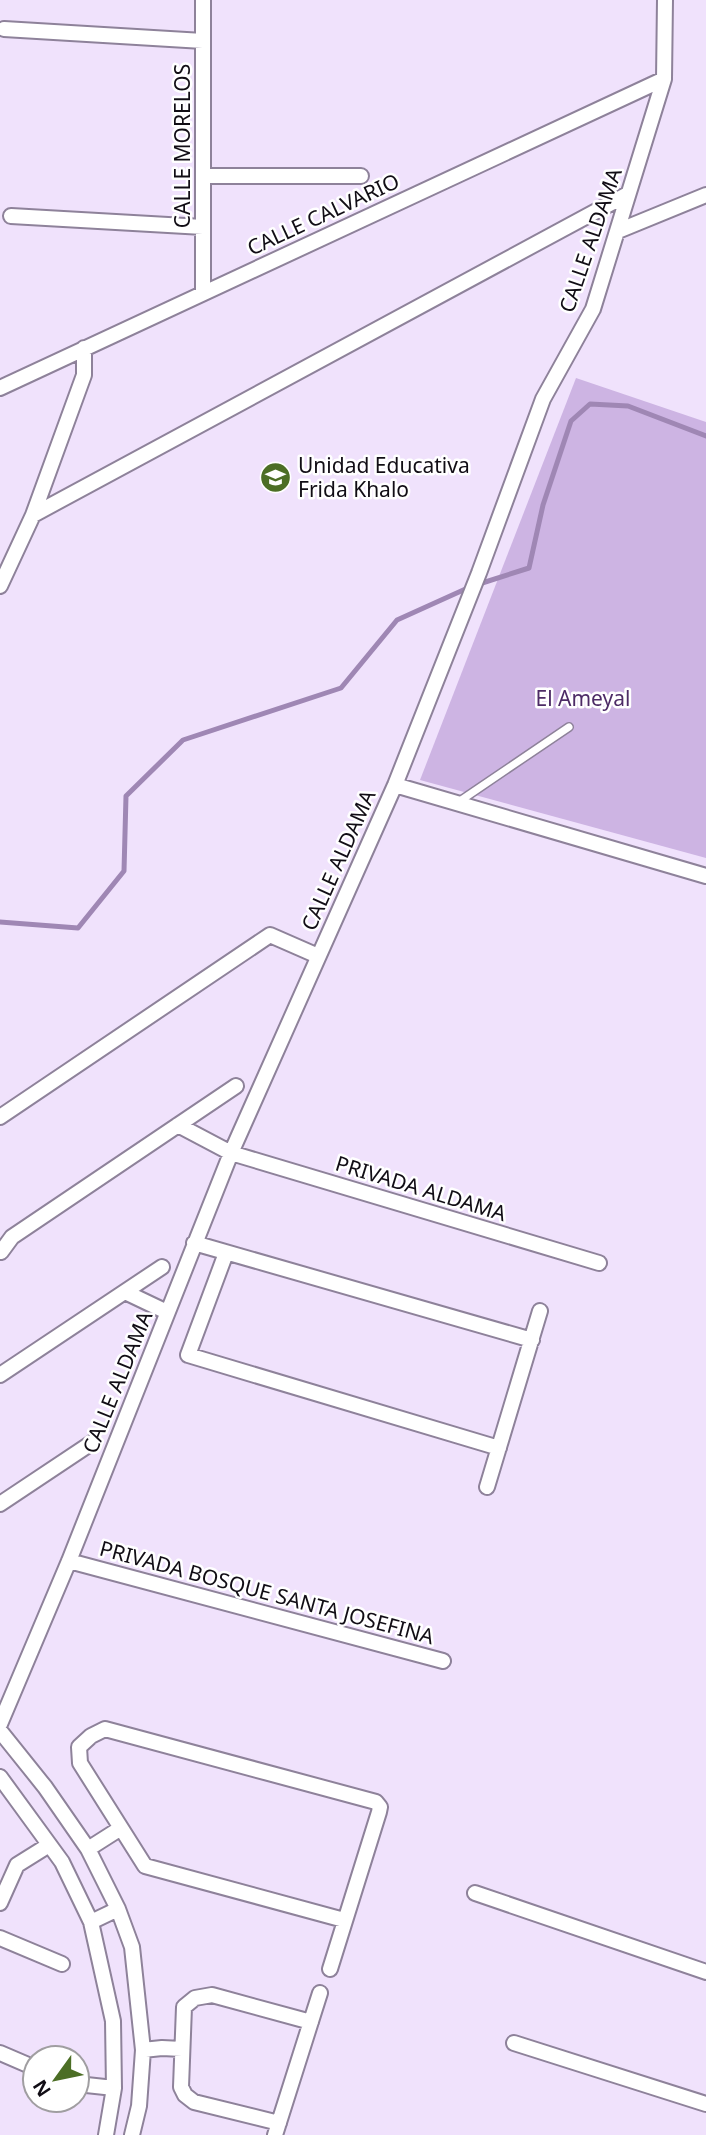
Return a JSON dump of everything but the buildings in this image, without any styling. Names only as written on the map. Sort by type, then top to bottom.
[{"type":"street","name":"CALLE MORELOS","points":[[202,0],[203,293]]},
{"type":"street","name":"CALLE ALDAMA","points":[[0,1724],[74,1562],[167,1312],[201,1245],[231,1153],[395,785],[479,573],[542,399],[593,309],[664,79],[665,0]]},
{"type":"street","points":[[4,29],[203,41]]},
{"type":"street","name":"CALLE CALVARIO","points":[[0,388],[664,79]]},
{"type":"street","points":[[203,176],[361,176]]},
{"type":"street","points":[[33,516],[628,194]]},
{"type":"street","points":[[618,231],[706,195]]},
{"type":"street","points":[[11,216],[203,227]]},
{"type":"street","points":[[0,586],[33,516],[84,375],[84,348]]},
{"type":"street","points":[[395,785],[706,876]]},
{"type":"street","points":[[0,1116],[270,935],[318,956]]},
{"type":"street","points":[[1,1252],[12,1237],[236,1086]]},
{"type":"street","name":"PRIVADA ALDAMA","points":[[178,1125],[231,1153],[599,1263]]},
{"type":"street","points":[[201,1245],[532,1340]]},
{"type":"street","points":[[226,1253],[188,1354],[499,1448]]},
{"type":"street","points":[[0,1375],[162,1267]]},
{"type":"street","points":[[125,1292],[167,1312]]},
{"type":"street","points":[[487,1487],[540,1311]]},
{"type":"street","points":[[0,1504],[93,1442]]},
{"type":"street","name":"PRIVADA BOSQUE SANTA JOSEFINA","points":[[74,1562],[443,1661]]},
{"type":"street","points":[[330,1969],[379,1812],[380,1807],[376,1802],[105,1729],[91,1736],[79,1747],[80,1763],[145,1866],[344,1920]]},
{"type":"street","points":[[0,1731],[45,1787],[88,1849],[118,1909],[132,1947],[143,2050],[139,2106],[132,2135]]},
{"type":"street","points":[[0,1777],[62,1862],[91,1922],[113,2021],[114,2088],[106,2135]]},
{"type":"street","points":[[88,1849],[121,1828]]},
{"type":"street","points":[[0,1903],[17,1865],[49,1845]]},
{"type":"street","points":[[475,1893],[706,1972]]},
{"type":"street","points":[[91,1922],[118,1909]]},
{"type":"street","points":[[0,1938],[62,1964]]},
{"type":"street","points":[[311,2022],[212,1995],[195,1998],[184,2007],[181,2087],[185,2095],[194,2102],[277,2129],[311,2022],[320,1993]]},
{"type":"street","points":[[514,2043],[706,2104]]},
{"type":"street","points":[[143,2050],[182,2049]]},
{"type":"street","points":[[0,2053],[21,2062]]},
{"type":"street","points":[[91,2086],[114,2088]]},
{"type":"lane","points":[[456,804],[569,727]]},
{"type":"green space","name":"El Ameyal","points":[[576,378],[706,422],[706,858],[420,780]]},
{"type":"waterway","points":[[479,584],[529,568],[543,505],[571,421],[590,404],[628,406],[706,436]]},
{"type":"waterway","points":[[0,922],[78,928],[124,871],[126,796],[183,740],[341,688],[397,620],[470,587]]},
{"type":"place","name":"Unidad Educativa Frida Khalo","points":[[275,477]]}]
